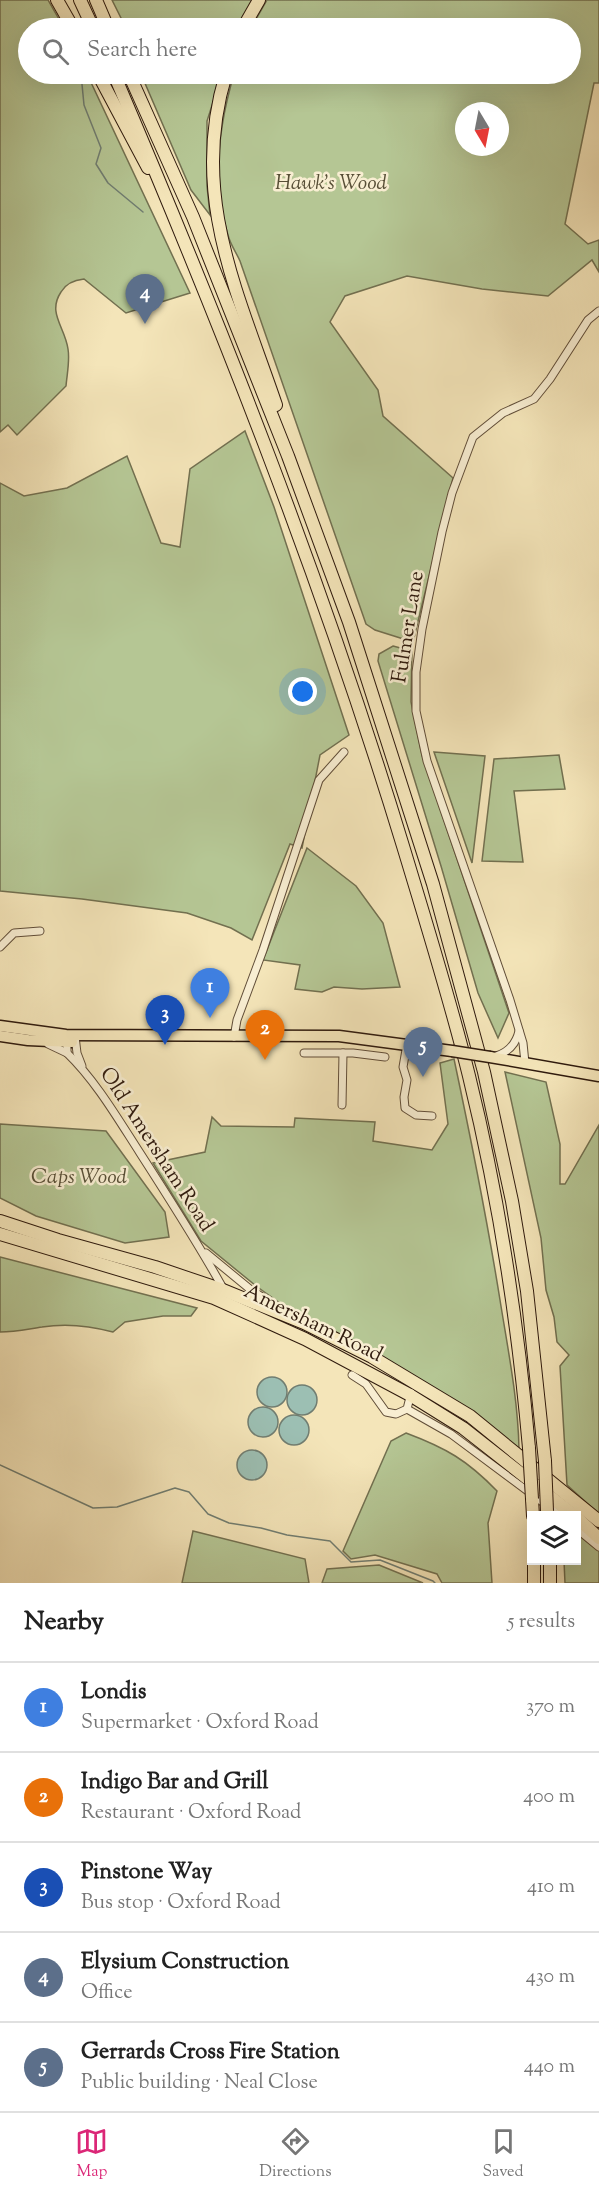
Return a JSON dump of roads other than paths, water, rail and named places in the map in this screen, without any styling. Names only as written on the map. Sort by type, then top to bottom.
[{"type":"highway","points":[[57,0],[67,18]]},
{"type":"highway","points":[[80,0],[88,18]]},
{"type":"highway","points":[[96,0],[104,18]]},
{"type":"highway","points":[[249,18],[259,0]]},
{"type":"highway","points":[[103,84],[165,198]]},
{"type":"highway","points":[[118,84],[274,466],[331,623],[391,807],[456,1024],[479,1118],[504,1249],[517,1336],[529,1448],[533,1511]]},
{"type":"highway","points":[[133,84],[193,217],[288,456],[349,622],[447,931],[484,1072],[512,1200],[525,1280],[545,1461],[548,1511]]},
{"type":"highway","points":[[223,84],[213,138],[212,175],[216,218],[229,270],[278,412],[288,456]]},
{"type":"highway","points":[[0,1221],[155,1267],[223,1290],[304,1323],[372,1357],[470,1416],[599,1521]]},
{"type":"highway","name":"Amersham Road","points":[[0,1234],[40,1248],[144,1276],[214,1298],[333,1353],[410,1395],[463,1428],[570,1511]]},
{"type":"highway","name":"Amersham Road","points":[[581,1521],[599,1538]]},
{"type":"highway","points":[[534,1565],[534,1583]]},
{"type":"highway","points":[[550,1565],[550,1583]]},
{"type":"main road","points":[[0,1026],[70,1042]]},
{"type":"main road","points":[[0,1036],[70,1042],[184,1035],[353,1038],[407,1044],[599,1076]]},
{"type":"street","name":"Fulmer Lane","points":[[525,1063],[520,1030],[427,761],[416,711],[416,672],[422,629],[442,532],[452,493],[473,437],[503,413],[534,399],[547,385],[588,320],[599,310]]},
{"type":"street","points":[[234,1037],[237,1020],[263,950],[319,780],[344,752]]},
{"type":"street","points":[[0,947],[14,933],[40,931]]},
{"type":"street","points":[[490,1057],[505,1053],[510,1049],[520,1030]]},
{"type":"street","points":[[353,1038],[353,1053]]},
{"type":"street","name":"Old Amersham Road","points":[[70,1042],[83,1068],[202,1249],[223,1290],[233,1302],[250,1314]]},
{"type":"street","name":"Old Amersham Road","points":[[70,1042],[83,1068]]},
{"type":"street","points":[[407,1044],[403,1067],[407,1080],[405,1108],[416,1115],[432,1116]]},
{"type":"street","points":[[304,1053],[353,1053],[385,1057]]},
{"type":"street","points":[[342,1105],[343,1053]]},
{"type":"street","name":"Old Amersham Road","points":[[202,1249],[251,1290],[304,1323]]},
{"type":"street","points":[[352,1375],[366,1384],[386,1412],[396,1414],[407,1409]]},
{"type":"street","points":[[407,1409],[410,1395],[417,1383]]},
{"type":"street","points":[[407,1409],[451,1434],[556,1511]]},
{"type":"street","points":[[581,1532],[599,1547]]},
{"type":"water","points":[[272,1377],[278,1378],[286,1386],[286,1398],[278,1406],[272,1407],[266,1406],[258,1398],[257,1392],[258,1386],[266,1378]]},
{"type":"water","points":[[302,1385],[308,1386],[316,1394],[316,1406],[308,1414],[302,1415],[296,1414],[288,1406],[287,1400],[288,1394],[296,1386]]},
{"type":"water","points":[[263,1407],[269,1408],[277,1416],[277,1428],[269,1436],[263,1437],[257,1436],[249,1428],[248,1422],[249,1416],[257,1408]]},
{"type":"water","points":[[294,1415],[300,1416],[308,1424],[308,1436],[300,1444],[294,1445],[288,1444],[280,1436],[279,1430],[280,1424],[288,1416]]},
{"type":"water","points":[[252,1450],[258,1451],[266,1459],[266,1471],[258,1479],[252,1480],[246,1479],[238,1471],[237,1465],[238,1459],[246,1451]]},
{"type":"waterway","points":[[82,84],[84,105],[101,148],[96,164],[108,183],[143,212]]},
{"type":"waterway","points":[[0,1465],[93,1508],[117,1507],[175,1488],[189,1492],[208,1514],[229,1523],[330,1541],[351,1562],[380,1560],[435,1583]]},
{"type":"place","name":"Elysium Construction","points":[[145,324]]},
{"type":"place","name":"Londis","points":[[210,1018]]},
{"type":"place","name":"Pinstone Way","points":[[165,1045]]},
{"type":"place","name":"Indigo Bar and Grill","points":[[265,1060]]},
{"type":"place","name":"Gerrards Cross Fire Station","points":[[423,1077]]},
{"type":"park label","name":"Hawk's Wood","points":[[331,184]]},
{"type":"park label","name":"Caps Wood","points":[[79,1178]]}]
